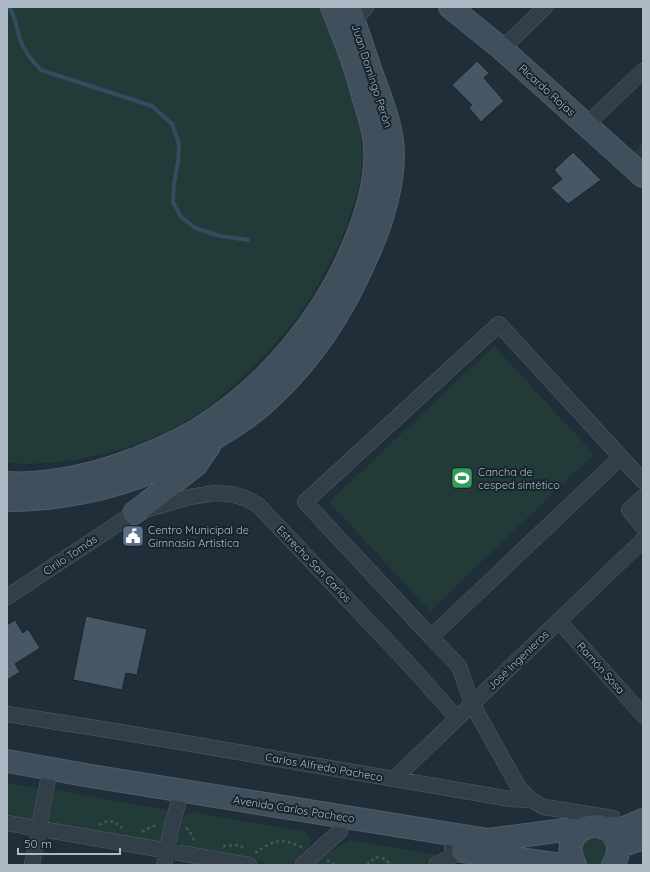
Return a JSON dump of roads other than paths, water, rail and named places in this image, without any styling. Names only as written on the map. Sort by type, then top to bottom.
[{"type":"main road","name":"Juan Domingo Perón","points":[[7,483],[30,484],[76,477],[120,466],[145,456],[202,428],[261,380],[278,363],[307,329],[328,298],[346,264],[367,208],[374,168],[375,147],[372,126],[353,62],[332,7]]},
{"type":"main road","name":"Juan Domingo Perón","points":[[7,500],[49,498],[80,492],[127,481],[156,470],[215,438],[247,417],[274,395],[317,346],[334,321],[352,289],[374,243],[384,212],[391,181],[393,155],[390,129],[349,7]]},
{"type":"main road","name":"Ricardo Rojas","points":[[450,7],[502,49],[643,176]]},
{"type":"main road","points":[[134,513],[196,465],[215,438]]},
{"type":"main road","name":"Avenida Carlos Pacheco","points":[[7,761],[99,778],[488,840],[586,828],[642,827]]},
{"type":"main road","name":"Avenida Carlos Pacheco","points":[[7,774],[473,853],[562,865]]},
{"type":"main road","points":[[620,858],[642,827]]},
{"type":"main road","points":[[586,828],[611,832],[616,839],[620,858]]},
{"type":"main road","points":[[574,865],[570,850],[586,828]]},
{"type":"main road","points":[[562,865],[586,828]]},
{"type":"main road","points":[[473,853],[490,865]]},
{"type":"street","points":[[358,31],[358,17],[366,7]]},
{"type":"street","points":[[502,49],[545,7]]},
{"type":"street","points":[[586,125],[643,71]]},
{"type":"street","points":[[531,800],[519,788],[472,704],[459,666],[305,502],[498,324],[643,481]]},
{"type":"street","points":[[431,637],[621,456]]},
{"type":"street","name":"Estrecho San Carlos","points":[[134,513],[190,497],[215,493],[231,494],[245,498],[258,505],[406,661],[457,718]]},
{"type":"street","points":[[643,497],[629,510],[643,527]]},
{"type":"street","name":"Cirilo Tomás","points":[[7,597],[134,513]]},
{"type":"street","name":"José Ingenieros","points":[[394,779],[643,540]]},
{"type":"street","name":"Ramón Sosa","points":[[559,621],[643,715]]},
{"type":"street","name":"Carlos Alfredo Pacheco","points":[[7,714],[121,732],[511,799],[531,800],[586,828],[642,827]]},
{"type":"street","points":[[32,865],[48,780]]},
{"type":"street","points":[[164,865],[171,829],[178,804]]},
{"type":"street","points":[[7,823],[249,865]]},
{"type":"street","points":[[302,865],[340,831]]},
{"type":"street","points":[[436,865],[452,856],[452,849]]},
{"type":"waterway","points":[[8,7],[11,10],[26,52],[31,60],[41,70],[152,106],[172,124],[179,144],[173,202],[181,217],[195,228],[220,236],[248,240]]},
{"type":"place","name":"Cancha de cesped sintético","points":[[462,478]]},
{"type":"place","name":"Centro Municipal de Gimnasia Artistica","points":[[133,536]]}]
